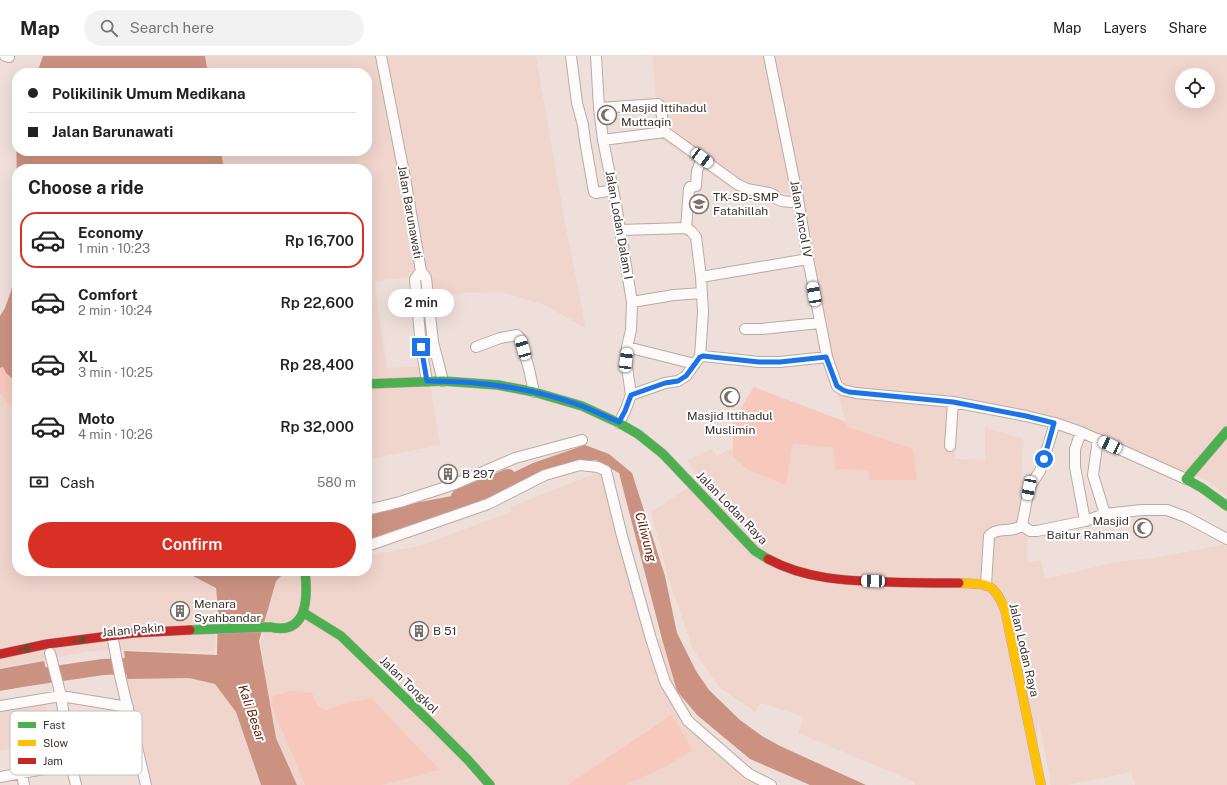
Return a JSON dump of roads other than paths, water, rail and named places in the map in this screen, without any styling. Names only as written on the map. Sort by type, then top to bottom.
[{"type":"main road","name":"Jalan Lodan Raya","points":[[372,384],[443,381],[498,385],[534,392],[582,406],[619,422],[638,434],[663,454],[749,546],[776,564],[818,577],[859,580],[962,583],[992,587],[995,590],[1004,610],[1041,785]]},
{"type":"main road","points":[[1227,431],[1186,479],[1202,488],[1227,506]]},
{"type":"main road","points":[[304,613],[308,596],[306,576]]},
{"type":"main road","name":"Jalan Pakin","points":[[0,662],[114,641],[133,633],[217,633],[285,629],[299,620],[304,613]]},
{"type":"main road","name":"Jalan Tongkol","points":[[304,613],[342,636],[438,729],[490,785]]},
{"type":"main road","name":"Jalan Pakin","points":[[0,654],[47,644],[114,641]]},
{"type":"street","name":"Jalan Barunawati","points":[[382,56],[421,271],[426,278],[433,342],[443,381]]},
{"type":"street","points":[[571,56],[576,103],[583,125],[594,192],[596,193],[613,190]]},
{"type":"street","name":"Jalan Lodan Dalam I","points":[[596,56],[599,108],[603,140],[628,270],[632,302],[631,330],[626,360],[631,395]]},
{"type":"street","name":"Jalan Ancol IV","points":[[770,56],[798,199],[826,357],[837,386],[849,392],[953,402]]},
{"type":"street","points":[[599,108],[658,104],[660,106],[665,132]]},
{"type":"street","points":[[603,140],[665,132],[747,189],[769,193],[774,195],[782,202],[791,202],[798,199]]},
{"type":"street","points":[[686,228],[688,189],[696,186],[697,171],[702,158]]},
{"type":"street","points":[[620,230],[686,228],[696,237],[701,277],[703,312],[698,361]]},
{"type":"street","points":[[701,277],[808,259]]},
{"type":"street","name":"Jalan Barunawati","points":[[421,271],[415,279],[421,347],[427,381]]},
{"type":"street","points":[[632,302],[674,295],[702,293]]},
{"type":"street","points":[[745,329],[761,329],[820,323]]},
{"type":"street","points":[[476,346],[500,338],[517,335],[519,336],[534,392]]},
{"type":"street","points":[[627,347],[698,361]]},
{"type":"street","points":[[619,422],[631,395],[665,383],[678,381],[686,376],[703,356],[759,362],[780,362],[826,357]]},
{"type":"street","points":[[950,446],[953,402],[1054,423],[1098,439],[1186,479]]},
{"type":"street","points":[[986,585],[989,536],[995,532],[1018,529],[1022,525],[1029,488],[1040,471],[1054,423]]},
{"type":"street","points":[[1081,432],[1075,449],[1075,468],[1085,521]]},
{"type":"street","points":[[1098,439],[1093,474],[1105,514]]},
{"type":"street","points":[[372,509],[441,489],[515,458],[582,440]]},
{"type":"street","points":[[372,544],[488,504],[546,475],[580,465],[598,467],[606,471],[624,543],[651,639],[665,682],[688,721],[749,774],[771,785]]},
{"type":"street","points":[[1022,525],[1030,531],[1037,531],[1085,521],[1105,514],[1142,510],[1167,510],[1186,517],[1227,539]]},
{"type":"street","points":[[114,641],[120,676],[129,711]]},
{"type":"street","points":[[50,654],[58,685],[62,711]]},
{"type":"street","points":[[0,706],[60,696],[128,707]]},
{"type":"street","points":[[142,768],[146,785]]},
{"type":"street","points":[[0,777],[15,775]]},
{"type":"street","points":[[22,775],[24,785]]},
{"type":"street","points":[[74,775],[76,785]]},
{"type":"water","points":[[43,56],[205,56],[207,68],[39,68]]},
{"type":"water","points":[[16,156],[222,156],[223,164],[17,164]]},
{"type":"water","points":[[12,286],[12,378],[6,373],[3,367],[0,368],[0,316],[5,308]]},
{"type":"water","points":[[585,445],[609,454],[632,473],[665,576],[677,633],[696,671],[709,690],[740,720],[762,736],[780,746],[866,785],[810,785],[750,759],[697,715],[677,691],[619,473],[596,460],[576,461],[434,519],[372,538],[372,513],[457,495],[481,488],[533,463]]},
{"type":"water","name":"Kali Besar","points":[[193,576],[281,576],[276,581],[259,641],[276,738],[297,785],[261,785],[236,712],[215,684],[189,678],[127,679],[124,651],[217,655],[218,609],[216,588]]},
{"type":"water","points":[[44,661],[49,682],[0,691],[0,669]]},
{"type":"waterway","name":"Ciliwung","points":[[459,497],[508,477]]},
{"type":"waterway","points":[[0,682],[103,667],[147,665]]},
{"type":"place","name":"Masjid Ittihadul Muttaqin","points":[[607,115]]},
{"type":"place","name":"TK-SD-SMP Fatahillah","points":[[699,204]]},
{"type":"place","name":"Masjid Ittihadul Muslimin","points":[[730,397]]},
{"type":"place","name":"B 297","points":[[448,474]]},
{"type":"place","name":"Masjid Baitur Rahman","points":[[1143,528]]},
{"type":"place","name":"Menara Syahbandar","points":[[180,611]]},
{"type":"place","name":"B 51","points":[[419,631]]}]
